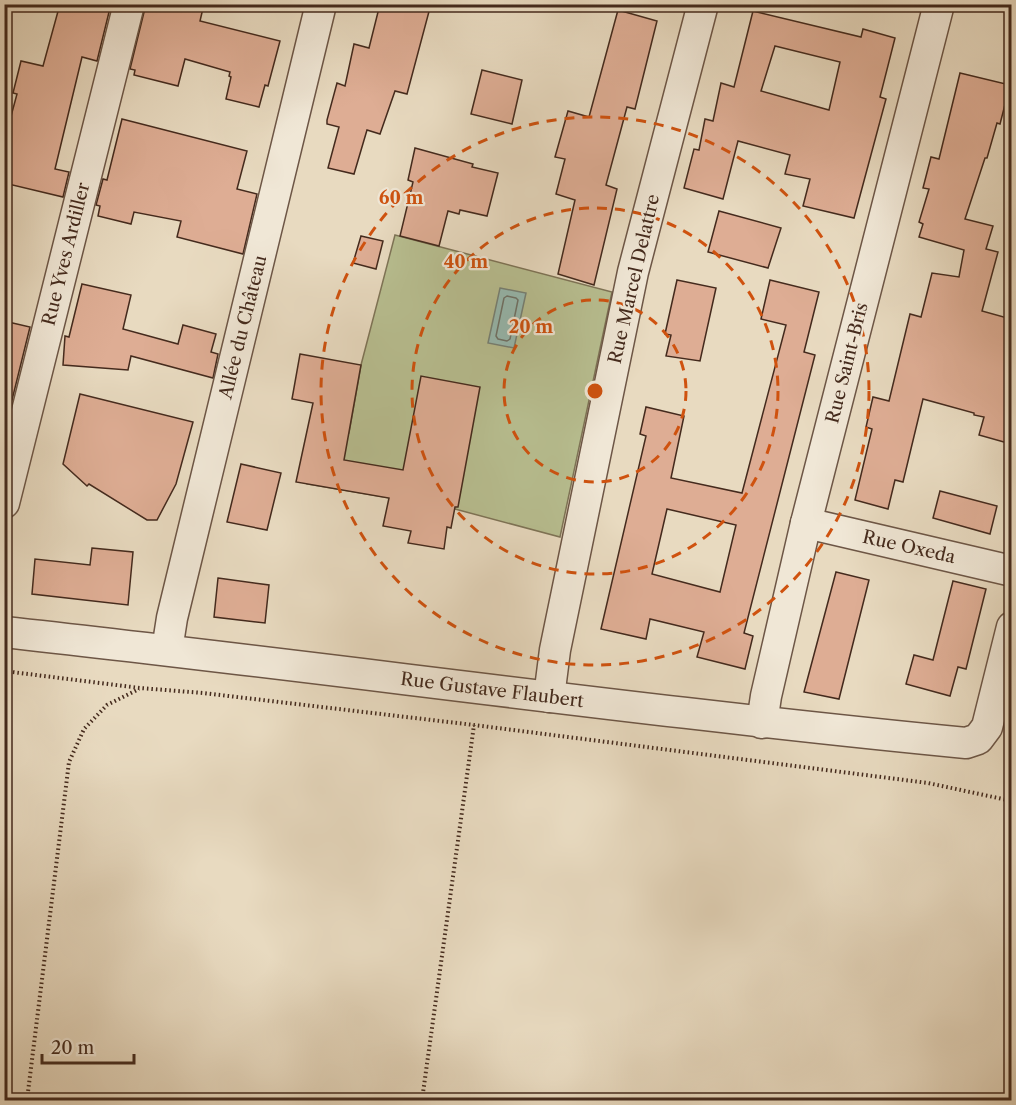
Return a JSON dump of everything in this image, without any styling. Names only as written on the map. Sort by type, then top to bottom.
[{"type":"street","name":"Rue Yves Ardiller","points":[[4,503],[14,414],[129,4]]},
{"type":"street","name":"Allée du Château","points":[[167,650],[172,618],[321,4]]},
{"type":"street","name":"Rue Marcel Delattre","points":[[549,697],[555,650],[633,272],[703,4]]},
{"type":"street","name":"Rue Saint-Bris","points":[[762,723],[766,696],[806,524],[939,4]]},
{"type":"street","name":"Rue Oxeda","points":[[806,524],[1011,572]]},
{"type":"street","name":"Rue Gustave Flaubert","points":[[4,632],[762,723],[966,743],[978,739],[987,727],[1011,627]]},
{"type":"path","points":[[4,671],[474,725],[928,783],[1011,801]]},
{"type":"path","points":[[27,1101],[69,762],[84,729],[107,705],[140,688]]},
{"type":"path","points":[[423,1101],[474,725]]},
{"type":"green space","points":[[395,235],[612,292],[560,537],[455,509],[307,484],[319,430],[349,433],[361,365]]},
{"type":"water","points":[[500,288],[526,293],[514,348],[488,343]]},
{"type":"building","points":[[60,4],[111,4],[97,61],[82,57],[55,169],[69,172],[63,197],[4,183],[4,142],[17,94],[13,93],[21,61],[43,66]]},
{"type":"building","points":[[146,4],[204,4],[200,21],[280,41],[268,86],[265,85],[259,107],[226,99],[230,72],[185,59],[178,86],[134,75],[135,70],[130,69]]},
{"type":"building","points":[[380,4],[431,4],[407,94],[395,91],[380,134],[367,130],[354,174],[328,168],[339,127],[327,124],[337,83],[345,86],[354,44],[369,48]]},
{"type":"building","points":[[618,10],[657,21],[635,109],[627,107],[606,185],[617,189],[594,285],[558,274],[575,200],[556,194],[565,159],[555,157],[568,111],[589,117]]},
{"type":"building","points":[[753,11],[861,37],[863,29],[895,38],[880,97],[886,99],[854,218],[803,206],[810,179],[785,174],[790,155],[738,141],[723,199],[684,188],[694,149],[699,150],[705,119],[713,121],[721,83],[734,87]],"holes":[[[775,46],[840,62],[829,110],[761,91]]]},
{"type":"building","points":[[482,70],[522,80],[512,124],[471,114]]},
{"type":"building","points":[[960,73],[1010,85],[1000,124],[997,123],[965,219],[993,226],[986,249],[998,252],[982,311],[1011,319],[1011,444],[979,435],[984,417],[923,399],[903,482],[895,480],[888,509],[855,500],[872,429],[866,427],[873,397],[889,401],[910,314],[921,317],[932,273],[959,277],[964,250],[919,237],[923,224],[919,222],[929,189],[923,188],[931,157],[939,159]]},
{"type":"building","points":[[122,119],[247,151],[237,189],[257,194],[243,254],[177,237],[181,221],[134,212],[131,224],[98,216],[100,206],[96,205],[103,179],[107,180]]},
{"type":"building","points":[[415,148],[498,173],[487,216],[460,210],[459,214],[448,211],[439,246],[400,236],[413,182],[408,180]]},
{"type":"building","points":[[719,211],[781,228],[768,268],[708,252]]},
{"type":"building","points":[[361,236],[383,241],[376,269],[353,263]]},
{"type":"building","points":[[677,280],[716,288],[700,361],[666,356],[671,335],[665,334]]},
{"type":"building","points":[[770,280],[819,292],[804,352],[815,355],[744,633],[753,636],[745,669],[697,657],[704,632],[650,619],[646,639],[601,629],[646,436],[640,434],[646,407],[684,416],[671,478],[742,493],[786,325],[761,319]],"holes":[[[667,509],[736,525],[720,592],[652,574]]]},
{"type":"building","points":[[82,284],[131,295],[123,329],[178,344],[183,325],[216,334],[211,352],[218,354],[213,378],[131,356],[128,370],[63,365],[65,336],[69,337]]},
{"type":"building","points":[[4,321],[30,327],[12,400],[4,399]]},
{"type":"building","points":[[300,354],[361,365],[344,460],[403,470],[421,376],[480,387],[458,507],[455,507],[451,528],[447,527],[444,549],[408,543],[411,531],[383,526],[389,498],[296,482],[313,403],[292,399]]},
{"type":"building","points":[[80,394],[193,422],[176,484],[157,520],[147,520],[89,484],[87,486],[63,464]]},
{"type":"building","points":[[241,464],[281,473],[267,530],[227,522]]},
{"type":"building","points":[[940,491],[997,506],[990,534],[933,518]]},
{"type":"building","points":[[92,548],[133,552],[128,605],[32,594],[35,559],[90,565]]},
{"type":"building","points":[[836,572],[869,580],[839,699],[804,692]]},
{"type":"building","points":[[218,578],[269,585],[265,623],[214,617]]},
{"type":"building","points":[[953,581],[986,589],[966,669],[958,667],[950,696],[906,684],[914,655],[933,660]]}]
